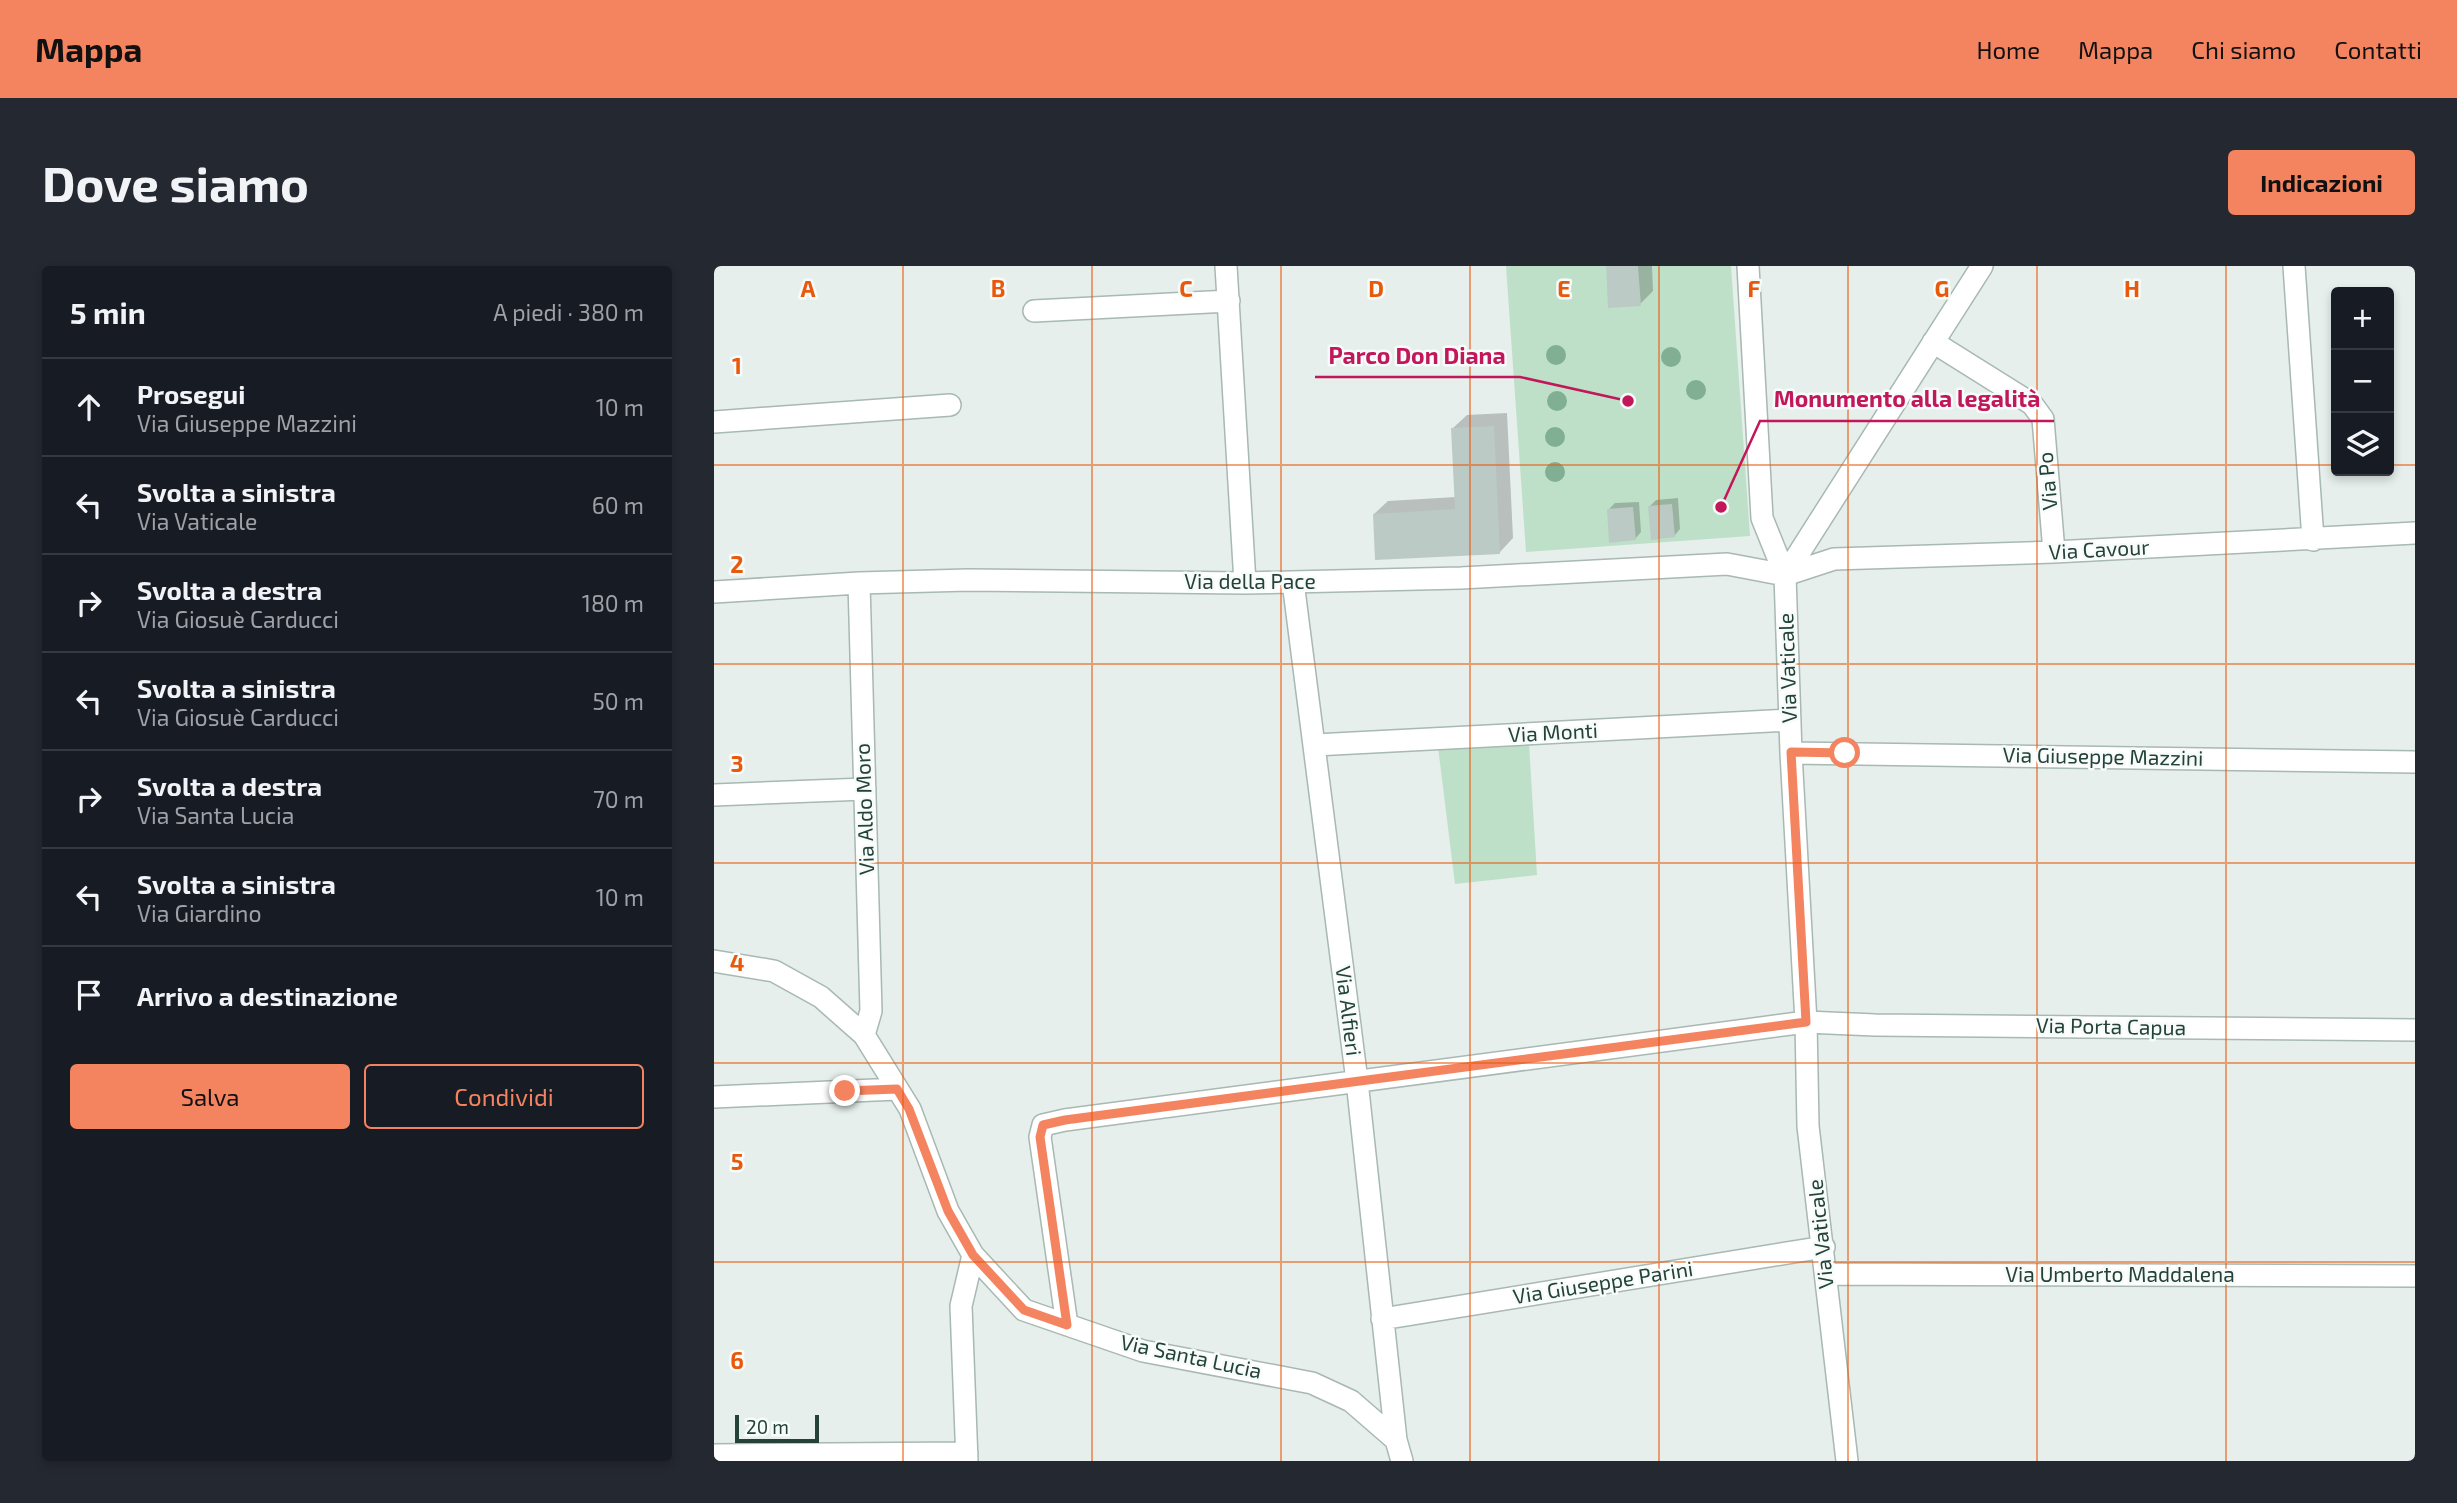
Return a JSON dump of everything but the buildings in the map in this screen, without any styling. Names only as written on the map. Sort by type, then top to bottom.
[{"type":"street","points":[[1226,266],[1245,583]]},
{"type":"street","points":[[1748,266],[1762,518],[1785,575]]},
{"type":"street","points":[[1785,575],[1982,266]]},
{"type":"street","points":[[2294,266],[2313,540]]},
{"type":"street","points":[[1034,310],[1228,301]]},
{"type":"street","name":"Via Po","points":[[1933,342],[2032,404],[2043,419],[2054,552]]},
{"type":"street","points":[[714,422],[950,405]]},
{"type":"street","name":"Via Cavour","points":[[1785,575],[1834,559],[2054,552],[2415,533]]},
{"type":"street","name":"Via della Pace","points":[[714,592],[859,583],[968,580],[1245,583],[1475,578],[1727,564],[1785,575]]},
{"type":"street","name":"Via Vaticale","points":[[1785,575],[1791,752],[1806,1022],[1808,1126],[1847,1461]]},
{"type":"street","name":"Via Alfieri","points":[[1293,582],[1357,1080],[1396,1440]]},
{"type":"street","name":"Via Aldo Moro","points":[[859,583],[871,1011],[864,1035]]},
{"type":"street","name":"Via Monti","points":[[1315,745],[1790,720]]},
{"type":"street","name":"Via Giuseppe Mazzini","points":[[1791,752],[2415,762]]},
{"type":"street","points":[[714,795],[865,789]]},
{"type":"street","name":"Via Santa Lucia","points":[[714,961],[774,971],[821,997],[864,1035],[909,1109],[948,1211],[973,1255],[1024,1310],[1143,1351],[1312,1383],[1351,1401],[1396,1440]]},
{"type":"street","name":"Via Porta Capua","points":[[1067,1325],[1040,1137],[1043,1125],[1065,1120],[1806,1022],[2415,1030]]},
{"type":"street","points":[[714,1097],[897,1089]]},
{"type":"street","name":"Via Giuseppe Parini","points":[[1382,1319],[1824,1247]]},
{"type":"street","points":[[714,1455],[967,1457],[961,1307],[973,1255]]},
{"type":"street","name":"Via Umberto Maddalena","points":[[1826,1274],[2415,1276]]},
{"type":"street","points":[[1396,1440],[1402,1461]]},
{"type":"green space","points":[[1506,266],[1731,266],[1750,536],[1526,552]]},
{"type":"green space","points":[[1529,743],[1537,875],[1455,884],[1438,747]]},
{"type":"place","name":"Parco Don Diana","points":[[1628,401]]},
{"type":"place","name":"Monumento alla legalità","points":[[1721,507]]},
{"type":"route","points":[[845,1091],[897,1089],[909,1109],[948,1211],[973,1255],[1024,1310],[1067,1325],[1040,1137],[1043,1125],[1357,1080],[1806,1022],[1791,752],[1845,753]]}]
